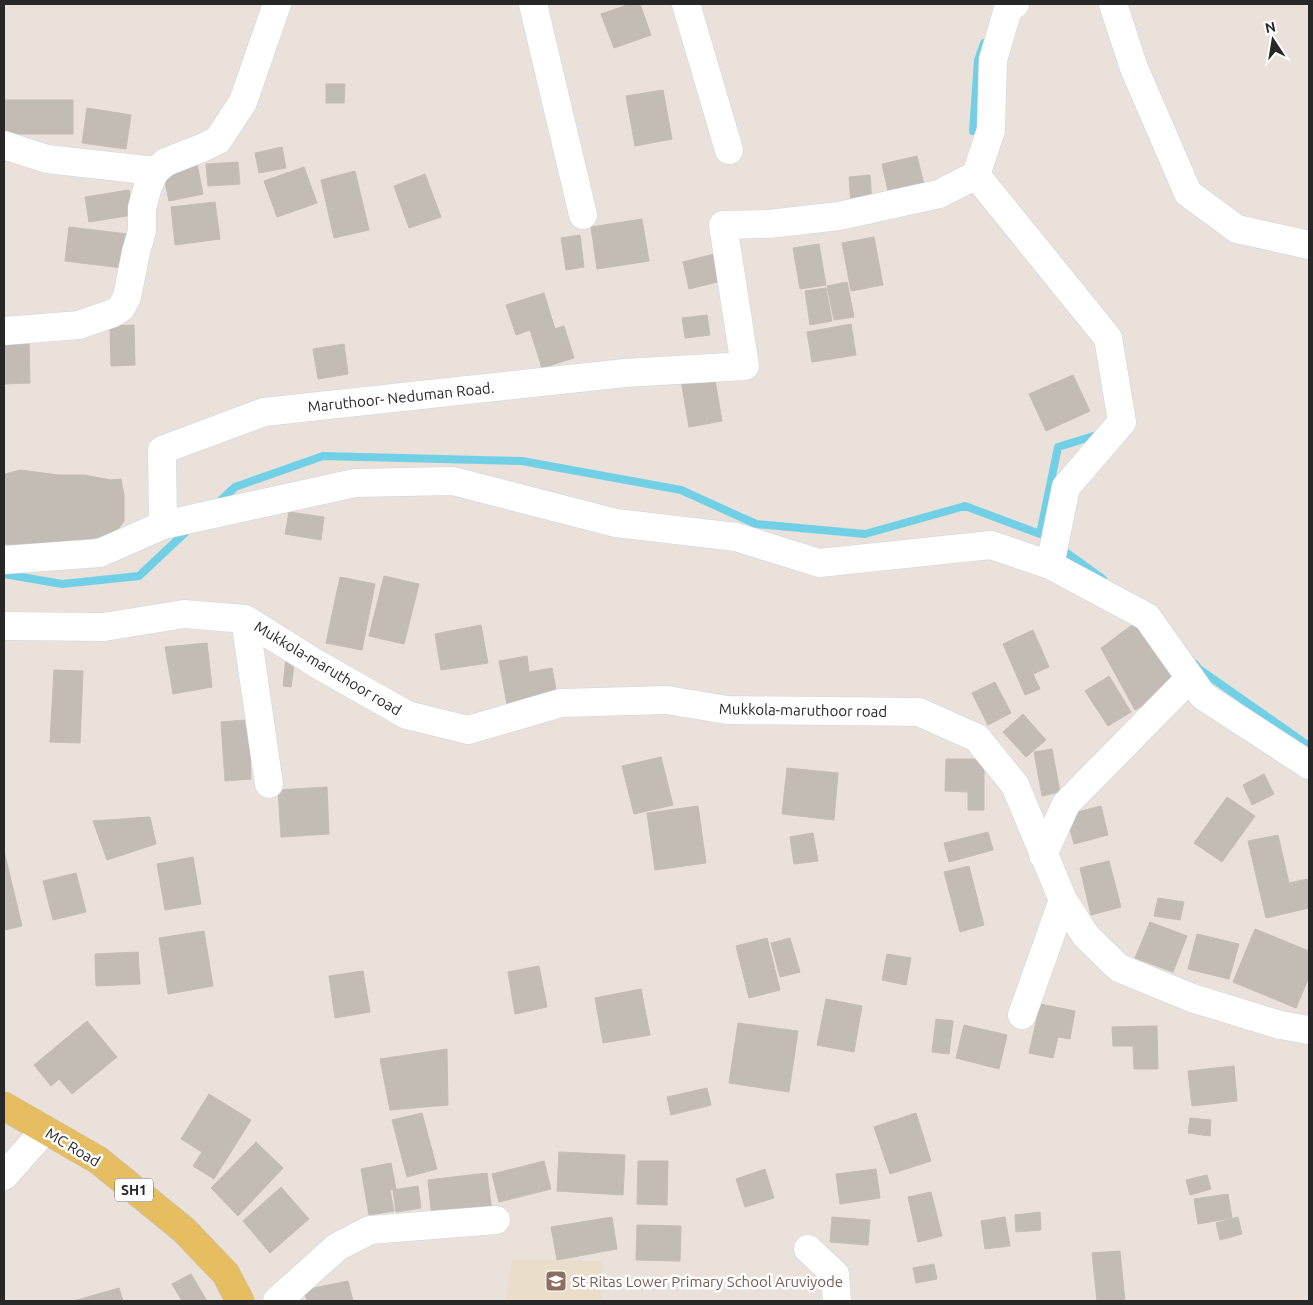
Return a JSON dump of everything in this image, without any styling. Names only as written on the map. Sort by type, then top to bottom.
[{"type":"main road","name":"MC Road","points":[[4,1106],[98,1160],[184,1230],[226,1274],[240,1301]]},
{"type":"street","points":[[4,331],[79,326],[121,308],[127,297],[142,231],[142,208],[148,186],[155,171],[166,162],[218,140],[243,102],[276,4]]},
{"type":"street","points":[[533,4],[583,215]]},
{"type":"street","points":[[686,4],[729,150]]},
{"type":"street","points":[[1015,4],[1008,9],[993,60],[991,130],[976,175],[1108,338],[1122,422],[1066,487],[1050,564]]},
{"type":"street","points":[[1113,4],[1134,68],[1188,193],[1237,229],[1309,245]]},
{"type":"street","points":[[4,145],[47,159],[155,171]]},
{"type":"street","name":"Maruthoor- Neduman Road.","points":[[163,525],[162,450],[264,412],[625,372],[745,366],[724,225],[769,224],[839,216],[938,194],[976,175]]},
{"type":"street","points":[[4,560],[100,553],[163,525],[355,484],[453,481],[616,523],[736,537],[819,563],[991,545],[1050,564],[1147,617],[1203,696],[1309,765]]},
{"type":"street","name":"Mukkola-maruthoor road","points":[[4,626],[104,627],[184,614],[244,619],[317,664],[408,715],[468,730],[561,703],[667,700],[727,710],[918,712],[977,738],[1015,785],[1064,900],[1086,936],[1119,968],[1192,998],[1280,1025],[1309,1030]]},
{"type":"street","points":[[244,619],[269,784]]},
{"type":"street","points":[[1044,855],[1066,804],[1190,678]]},
{"type":"street","points":[[1022,1015],[1064,900]]},
{"type":"street","points":[[4,1176],[45,1130]]},
{"type":"street","points":[[277,1301],[337,1247],[370,1230],[496,1220]]},
{"type":"street","points":[[808,1249],[835,1274],[836,1301]]},
{"type":"shaded area","name":"St Ritas Lower Primary School Aruviyode","points":[[512,1260],[602,1261],[602,1301],[506,1301]]},
{"type":"building","points":[[630,4],[640,4],[651,35],[614,48],[601,14]]},
{"type":"building","points":[[326,84],[345,84],[344,103],[326,103]]},
{"type":"building","points":[[663,90],[672,139],[635,146],[626,96]]},
{"type":"building","points":[[4,100],[73,100],[73,134],[5,134]]},
{"type":"building","points":[[87,108],[131,115],[126,149],[82,143]]},
{"type":"building","points":[[282,147],[286,168],[259,173],[255,153]]},
{"type":"building","points":[[917,156],[926,192],[890,200],[882,164]]},
{"type":"building","points":[[238,162],[240,184],[208,186],[206,164]]},
{"type":"building","points":[[197,164],[203,194],[169,201],[163,172]]},
{"type":"building","points":[[304,167],[317,203],[277,217],[264,181]]},
{"type":"building","points":[[355,171],[369,230],[334,238],[321,180]]},
{"type":"building","points":[[425,174],[441,217],[409,228],[394,186]]},
{"type":"building","points":[[870,175],[872,203],[851,204],[849,177]]},
{"type":"building","points":[[129,190],[133,215],[89,222],[85,197]]},
{"type":"building","points":[[215,202],[220,239],[175,245],[171,207]]},
{"type":"building","points":[[642,219],[649,261],[597,269],[591,227]]},
{"type":"building","points":[[69,227],[127,234],[123,268],[65,261]]},
{"type":"building","points":[[580,235],[584,267],[566,270],[561,238]]},
{"type":"building","points":[[874,237],[883,285],[851,291],[842,243]]},
{"type":"building","points":[[819,244],[826,285],[800,289],[793,248]]},
{"type":"building","points":[[714,254],[721,281],[689,289],[683,262]]},
{"type":"building","points":[[847,282],[854,317],[834,320],[827,286]]},
{"type":"building","points":[[826,288],[832,321],[810,325],[805,291]]},
{"type":"building","points":[[544,293],[555,329],[564,326],[574,358],[542,368],[530,330],[516,335],[506,305]]},
{"type":"building","points":[[707,315],[710,335],[685,338],[682,318]]},
{"type":"building","points":[[851,324],[856,355],[812,362],[807,332]]},
{"type":"building","points":[[134,325],[135,365],[111,366],[110,326]]},
{"type":"building","points":[[4,341],[29,341],[30,383],[4,384]]},
{"type":"building","points":[[344,344],[348,374],[318,379],[313,349]]},
{"type":"building","points":[[714,374],[722,421],[689,427],[681,380]]},
{"type":"building","points":[[1073,375],[1090,411],[1046,431],[1029,394]]},
{"type":"building","points":[[20,470],[58,475],[84,475],[111,480],[121,479],[124,495],[124,521],[116,532],[91,539],[35,545],[4,544],[4,478],[5,474]]},
{"type":"building","points":[[289,512],[324,517],[321,540],[285,534]]},
{"type":"building","points":[[384,576],[419,584],[404,644],[369,636]]},
{"type":"building","points":[[340,577],[375,584],[362,650],[326,643]]},
{"type":"building","points":[[1143,617],[1185,682],[1135,710],[1101,648]]},
{"type":"building","points":[[481,625],[488,663],[441,670],[435,634]]},
{"type":"building","points":[[1033,630],[1049,667],[1033,674],[1040,689],[1025,695],[1003,644]]},
{"type":"building","points":[[207,643],[212,687],[173,694],[165,647]]},
{"type":"building","points":[[527,656],[529,672],[552,668],[558,701],[508,710],[499,661]]},
{"type":"building","points":[[286,657],[295,659],[291,687],[283,686]]},
{"type":"building","points":[[54,670],[83,671],[80,743],[50,742]]},
{"type":"building","points":[[1109,676],[1131,712],[1108,726],[1085,691]]},
{"type":"building","points":[[995,682],[1011,713],[988,725],[972,693]]},
{"type":"building","points":[[1023,714],[1046,740],[1026,757],[1003,732]]},
{"type":"building","points":[[256,719],[258,752],[250,752],[251,779],[225,781],[221,722]]},
{"type":"building","points":[[1052,749],[1060,792],[1042,796],[1034,752]]},
{"type":"building","points":[[661,757],[673,805],[634,814],[622,766]]},
{"type":"building","points":[[946,759],[984,759],[984,810],[968,810],[968,792],[945,791]]},
{"type":"building","points":[[787,768],[838,773],[834,820],[782,814]]},
{"type":"building","points":[[1264,774],[1274,794],[1252,805],[1243,785]]},
{"type":"building","points":[[327,787],[329,834],[281,837],[278,790]]},
{"type":"building","points":[[1227,797],[1255,816],[1222,862],[1194,843]]},
{"type":"building","points":[[698,806],[706,863],[655,870],[647,813]]},
{"type":"building","points":[[1101,806],[1108,835],[1074,844],[1066,815]]},
{"type":"building","points":[[150,817],[156,844],[107,860],[93,821]]},
{"type":"building","points":[[988,832],[993,850],[949,862],[944,843]]},
{"type":"building","points":[[813,833],[818,861],[794,864],[790,837]]},
{"type":"building","points":[[1278,835],[1289,883],[1307,879],[1309,908],[1266,918],[1248,841]]},
{"type":"building","points":[[4,851],[22,926],[4,930]]},
{"type":"building","points":[[193,857],[201,904],[165,910],[157,864]]},
{"type":"building","points":[[1109,861],[1121,907],[1091,915],[1080,868]]},
{"type":"building","points":[[969,866],[984,925],[960,932],[944,872]]},
{"type":"building","points":[[76,873],[86,912],[53,920],[43,881]]},
{"type":"building","points":[[1158,898],[1184,902],[1180,920],[1154,916]]},
{"type":"building","points":[[1150,922],[1187,936],[1173,972],[1135,958]]},
{"type":"building","points":[[1255,929],[1309,951],[1309,977],[1296,1008],[1233,982]]},
{"type":"building","points":[[204,931],[213,986],[168,994],[159,938]]},
{"type":"building","points":[[1197,934],[1239,944],[1229,979],[1188,969]]},
{"type":"building","points":[[767,938],[780,990],[749,998],[736,946]]},
{"type":"building","points":[[790,938],[800,972],[780,977],[771,943]]},
{"type":"building","points":[[138,952],[140,984],[96,986],[95,954]]},
{"type":"building","points":[[887,954],[911,958],[906,985],[882,980]]},
{"type":"building","points":[[539,966],[547,1007],[515,1014],[508,972]]},
{"type":"building","points":[[363,971],[370,1012],[335,1018],[329,976]]},
{"type":"building","points":[[641,989],[650,1035],[603,1043],[595,998]]},
{"type":"building","points":[[826,999],[862,1006],[854,1052],[817,1045]]},
{"type":"building","points":[[1040,1004],[1075,1011],[1070,1039],[1058,1037],[1053,1058],[1029,1053]]},
{"type":"building","points":[[936,1019],[953,1021],[949,1054],[932,1052]]},
{"type":"building","points":[[87,1021],[117,1057],[72,1094],[59,1079],[51,1086],[34,1065]]},
{"type":"building","points":[[738,1023],[798,1031],[789,1092],[729,1083]]},
{"type":"building","points":[[964,1025],[1007,1035],[999,1069],[956,1058]]},
{"type":"building","points":[[1157,1026],[1158,1069],[1134,1069],[1133,1046],[1113,1046],[1112,1027]]},
{"type":"building","points":[[447,1049],[448,1105],[390,1110],[380,1059]]},
{"type":"building","points":[[1234,1066],[1237,1101],[1192,1106],[1188,1071]]},
{"type":"building","points":[[707,1088],[711,1105],[671,1115],[667,1097]]},
{"type":"building","points":[[209,1094],[251,1120],[214,1179],[193,1166],[202,1152],[181,1139]]},
{"type":"building","points":[[422,1113],[437,1169],[407,1177],[392,1120]]},
{"type":"building","points":[[916,1113],[931,1161],[890,1174],[874,1127]]},
{"type":"building","points":[[1190,1118],[1211,1120],[1210,1136],[1188,1133]]},
{"type":"building","points":[[256,1142],[283,1168],[238,1216],[211,1188]]},
{"type":"building","points":[[559,1152],[625,1155],[623,1195],[557,1191]]},
{"type":"building","points":[[544,1161],[551,1189],[499,1202],[492,1174]]},
{"type":"building","points":[[638,1161],[668,1161],[667,1205],[637,1204]]},
{"type":"building","points":[[391,1163],[396,1189],[390,1190],[394,1211],[369,1215],[361,1169]]},
{"type":"building","points":[[765,1169],[774,1198],[745,1207],[736,1179]]},
{"type":"building","points":[[876,1169],[880,1198],[840,1204],[836,1174]]},
{"type":"building","points":[[487,1173],[492,1211],[432,1218],[428,1180]]},
{"type":"building","points":[[1207,1175],[1211,1189],[1190,1195],[1186,1180]]},
{"type":"building","points":[[418,1186],[421,1208],[396,1212],[393,1190]]},
{"type":"building","points":[[281,1187],[309,1219],[270,1253],[243,1221]]},
{"type":"building","points":[[931,1192],[942,1236],[918,1242],[908,1197]]},
{"type":"building","points":[[1228,1194],[1232,1218],[1198,1224],[1194,1199]]},
{"type":"building","points":[[1040,1212],[1041,1230],[1016,1232],[1015,1215]]},
{"type":"building","points":[[612,1217],[617,1249],[557,1260],[551,1227]]},
{"type":"building","points":[[832,1217],[870,1220],[868,1245],[830,1242]]},
{"type":"building","points":[[1005,1217],[1010,1246],[985,1249],[981,1221]]},
{"type":"building","points":[[1238,1217],[1242,1234],[1220,1240],[1216,1223]]},
{"type":"building","points":[[637,1225],[681,1226],[680,1261],[636,1260]]},
{"type":"building","points":[[1120,1251],[1125,1301],[1097,1301],[1092,1253]]},
{"type":"building","points":[[934,1264],[937,1279],[916,1283],[913,1268]]},
{"type":"building","points":[[191,1274],[207,1301],[182,1301],[172,1284]]},
{"type":"building","points":[[348,1281],[353,1301],[307,1301],[304,1290]]},
{"type":"building","points":[[119,1288],[123,1301],[74,1301]]},
{"type":"waterway","points":[[973,131],[978,60],[984,43]]},
{"type":"waterway","points":[[217,504],[235,487],[323,456],[522,461],[681,490],[756,524],[865,534],[965,506],[1040,534],[1058,447],[1100,434]]},
{"type":"waterway","points":[[4,574],[62,584],[139,576],[190,528]]},
{"type":"waterway","points":[[1060,548],[1103,579]]},
{"type":"waterway","points":[[1195,664],[1199,669],[1309,746]]},
{"type":"place","name":"St Ritas Lower Primary School Aruviyode","points":[[556,1281]]}]
